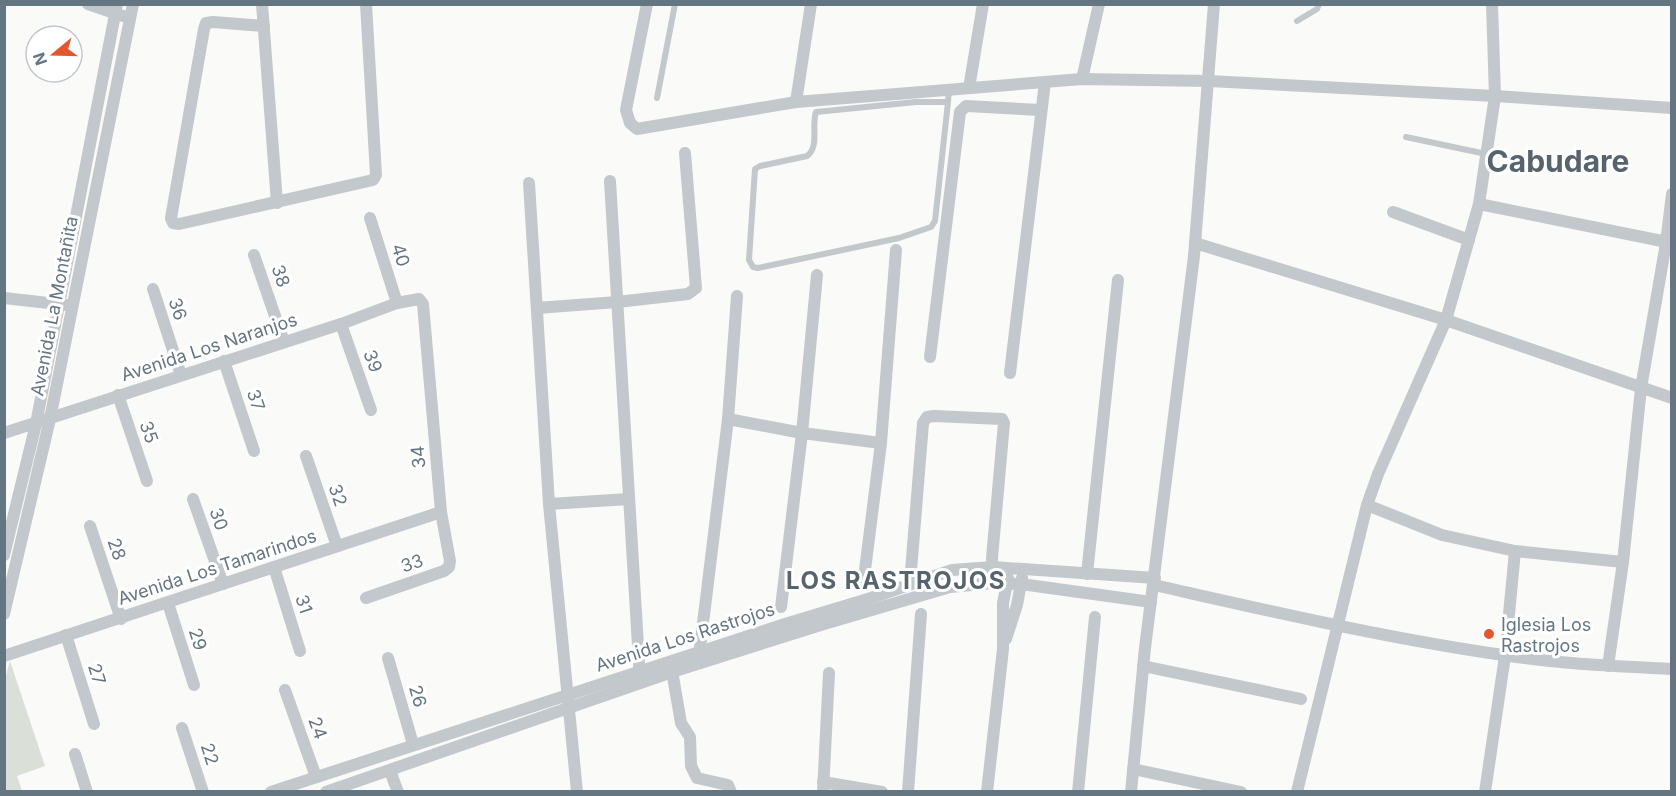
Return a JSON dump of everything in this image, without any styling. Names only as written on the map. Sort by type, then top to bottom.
[{"type":"street","points":[[88,4],[116,9],[130,18]]},
{"type":"street","name":"Avenida La Montañita","points":[[4,555],[67,305],[133,4]]},
{"type":"street","points":[[262,4],[276,203]]},
{"type":"street","points":[[264,26],[206,23],[171,218],[173,223],[179,224],[373,180],[376,175],[366,4]]},
{"type":"street","points":[[647,4],[626,110],[633,126],[637,129],[796,102],[1082,79],[1209,81],[1671,108]]},
{"type":"street","points":[[796,102],[811,4]]},
{"type":"street","points":[[969,88],[983,4]]},
{"type":"street","points":[[1082,79],[1099,4]]},
{"type":"street","points":[[1131,792],[1143,666],[1195,243],[1214,4]]},
{"type":"street","points":[[1297,792],[1367,505],[1378,474],[1446,320],[1479,204],[1495,96],[1492,4]]},
{"type":"street","name":"Avenida La Montañita","points":[[4,614],[50,419],[116,9]]},
{"type":"street","points":[[1010,373],[1045,82]]},
{"type":"street","points":[[930,357],[960,112],[966,106],[1040,110]]},
{"type":"street","points":[[537,308],[688,294],[696,288],[685,153]]},
{"type":"street","points":[[610,181],[640,677]]},
{"type":"street","points":[[529,183],[549,504],[577,792]]},
{"type":"street","points":[[1608,666],[1623,562],[1641,388],[1669,243],[1671,194]]},
{"type":"street","points":[[1479,204],[1669,243]]},
{"type":"street","points":[[1393,212],[1469,240]]},
{"type":"street","name":"40","points":[[370,218],[397,303]]},
{"type":"street","points":[[1195,243],[1446,320],[1671,398]]},
{"type":"street","points":[[864,578],[881,443],[896,250]]},
{"type":"street","name":"38","points":[[254,255],[284,342]]},
{"type":"street","points":[[781,607],[802,433],[817,275]]},
{"type":"street","points":[[1088,574],[1118,280]]},
{"type":"street","name":"36","points":[[153,289],[181,375]]},
{"type":"street","points":[[699,658],[728,419],[737,296]]},
{"type":"street","points":[[5,298],[67,305]]},
{"type":"street","name":"Avenida Los Naranjos","points":[[4,433],[341,324],[397,303],[419,299],[423,304]]},
{"type":"street","name":"34","points":[[423,304],[441,512]]},
{"type":"street","name":"39","points":[[341,324],[372,410]]},
{"type":"street","name":"37","points":[[224,361],[254,451]]},
{"type":"street","name":"35","points":[[118,395],[147,481]]},
{"type":"street","points":[[910,583],[923,423],[927,417],[1002,420],[1004,423],[993,583]]},
{"type":"street","points":[[728,419],[802,433],[881,443]]},
{"type":"street","name":"32","points":[[306,456],[337,546]]},
{"type":"street","name":"30","points":[[193,499],[223,584]]},
{"type":"street","points":[[549,504],[629,499]]},
{"type":"street","points":[[1367,505],[1442,536],[1515,551],[1623,562]]},
{"type":"street","name":"Avenida Los Tamarindos","points":[[4,656],[441,512]]},
{"type":"street","name":"33","points":[[366,598],[444,571],[449,567],[450,561],[441,512]]},
{"type":"street","name":"28","points":[[90,526],[121,619]]},
{"type":"street","points":[[1485,792],[1505,656],[1515,551]]},
{"type":"street","name":"31","points":[[274,567],[300,651]]},
{"type":"street","name":"Avenida Los Rastrojos","points":[[271,792],[568,694],[640,677],[699,658],[952,570],[993,567],[1088,574],[1154,582],[1337,626],[1505,656],[1608,666],[1671,669]]},
{"type":"street","points":[[987,792],[1003,648],[1003,603],[1009,568]]},
{"type":"street","points":[[1003,648],[1013,619],[1024,569]]},
{"type":"street","name":"Avenida Los Rastrojos","points":[[699,658],[950,587],[993,583],[1021,584],[1151,602]]},
{"type":"street","name":"29","points":[[168,603],[194,685]]},
{"type":"street","points":[[908,792],[921,614]]},
{"type":"street","points":[[1078,792],[1095,617]]},
{"type":"street","name":"27","points":[[66,635],[94,724]]},
{"type":"street","name":"26","points":[[388,658],[413,744]]},
{"type":"street","points":[[1143,666],[1301,699]]},
{"type":"street","points":[[671,667],[681,723],[690,737],[691,766],[697,778],[728,785],[731,792]]},
{"type":"street","points":[[829,673],[823,787],[882,792]]},
{"type":"street","name":"Avenida Los Rastrojos","points":[[326,792],[570,709],[640,677]]},
{"type":"street","name":"24","points":[[285,690],[316,777]]},
{"type":"street","name":"22","points":[[182,728],[203,792]]},
{"type":"street","points":[[75,754],[87,792]]},
{"type":"street","points":[[1133,769],[1241,792]]},
{"type":"street","points":[[390,771],[398,792]]},
{"type":"lane","points":[[657,98],[675,4]]},
{"type":"lane","points":[[1297,21],[1317,9],[1319,4]]},
{"type":"lane","points":[[948,102],[916,102],[816,112],[811,153],[807,156],[760,166],[755,170],[749,260],[753,267],[758,268],[899,238],[931,227],[935,221],[948,102],[949,88]]},
{"type":"lane","points":[[1406,137],[1486,154]]},
{"type":"shaded area","points":[[10,661],[45,766],[17,776],[22,791],[5,791],[4,683]]},
{"type":"place","name":"Iglesia Los Rastrojos","points":[[1489,634]]},
{"type":"district","name":"Cabudare","points":[[1558,161]]},
{"type":"district","name":"LOS RASTROJOS","points":[[896,580]]}]
